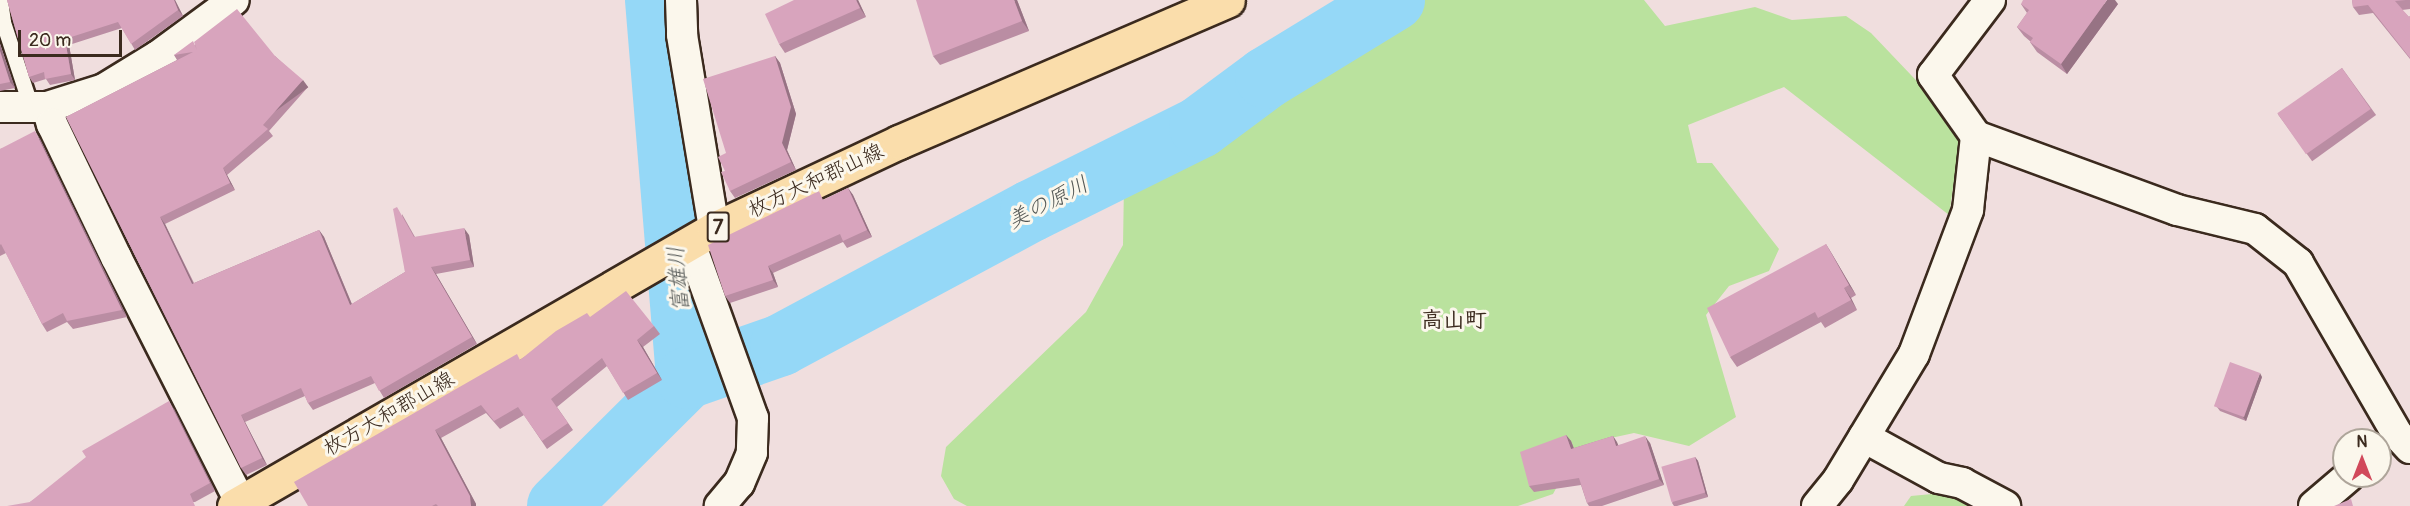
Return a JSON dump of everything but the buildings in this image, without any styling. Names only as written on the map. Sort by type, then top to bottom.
[{"type":"main road","name":"枚方大和郡山線","points":[[237,503],[702,236],[899,142],[1228,0]]},
{"type":"street","points":[[0,107],[39,106],[104,89],[158,56],[234,0]]},
{"type":"street","points":[[681,0],[682,35],[702,236],[753,418],[752,453],[739,483],[720,506]]},
{"type":"street","points":[[1989,0],[1933,75],[1976,136],[2177,210],[2255,229],[2298,263],[2396,444]]},
{"type":"street","points":[[39,106],[52,124],[237,503]]},
{"type":"street","points":[[1817,506],[1864,437],[1914,354],[1968,210],[1976,136]]},
{"type":"street","points":[[1864,437],[1939,478],[1962,483],[2006,506]]},
{"type":"street","points":[[2314,506],[2335,488]]},
{"type":"lane","points":[[0,0],[39,106]]},
{"type":"green space","points":[[1417,0],[1644,0],[1665,26],[1755,7],[1792,20],[1846,16],[1871,33],[1951,117],[1960,141],[1949,215],[1784,87],[1688,125],[1697,163],[1712,163],[1779,249],[1769,271],[1729,286],[1706,315],[1736,417],[1689,446],[1634,433],[1597,441],[1571,461],[1553,494],[1518,506],[967,506],[954,499],[941,476],[946,447],[1086,312],[1123,245],[1124,183],[1189,147],[1345,39]]},
{"type":"green space","points":[[1953,492],[1977,506],[1904,506],[1911,496]]},
{"type":"waterway","name":"富雄川","points":[[656,0],[687,378]]},
{"type":"waterway","name":"美の原川","points":[[558,506],[687,378],[781,345],[1031,211],[1200,127],[1266,78],[1394,0]]},
{"type":"district","name":"高山町","points":[[1454,321]]}]
